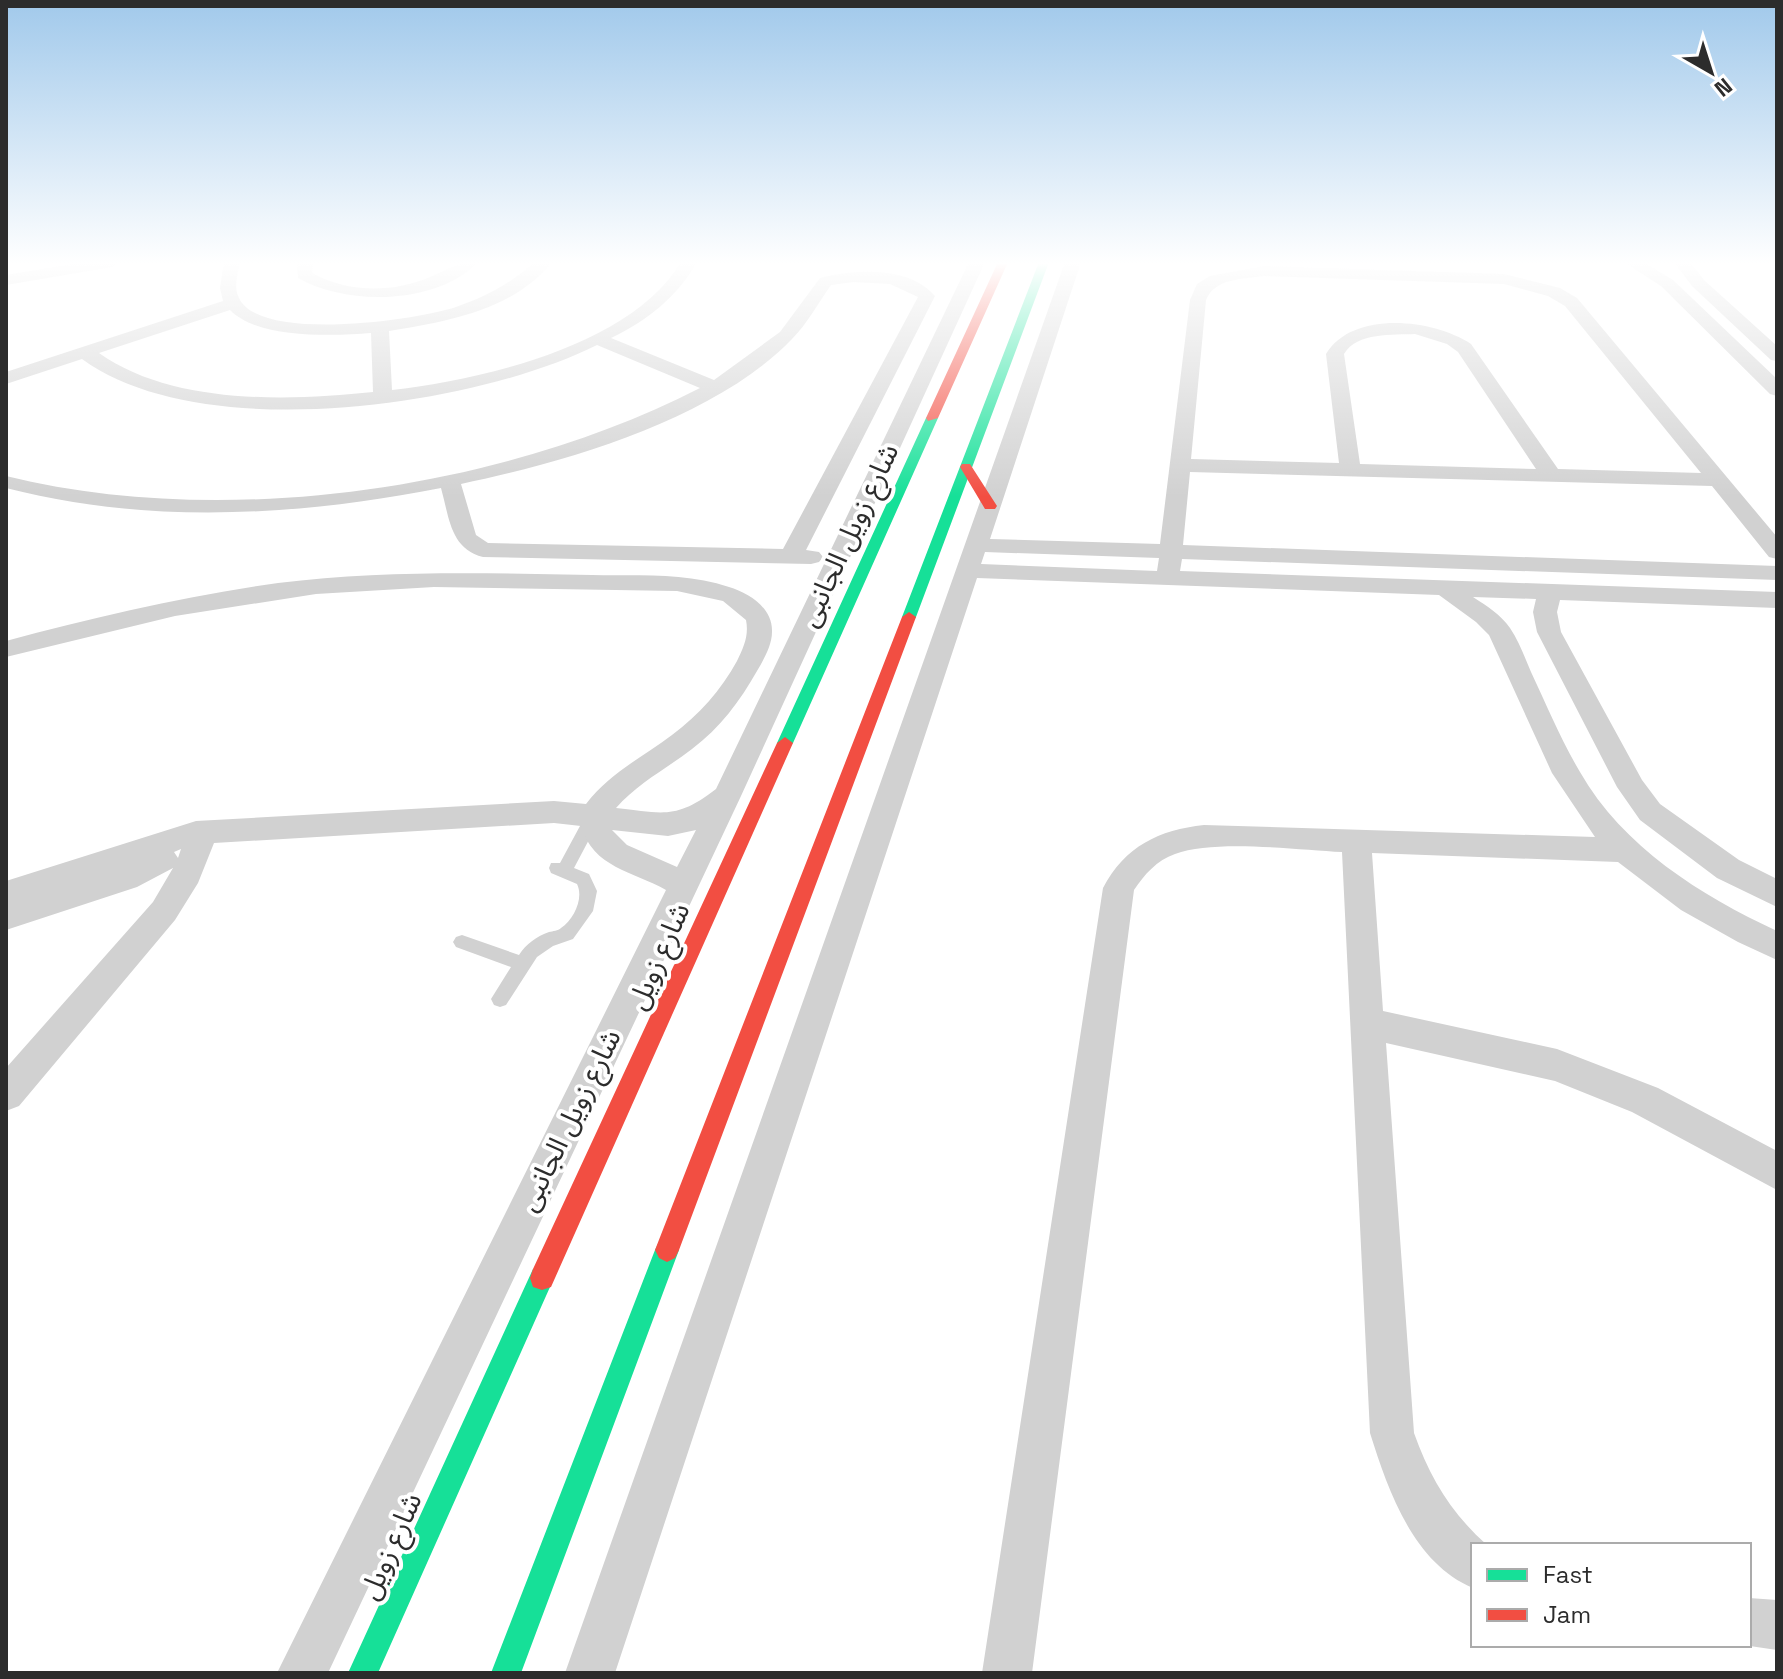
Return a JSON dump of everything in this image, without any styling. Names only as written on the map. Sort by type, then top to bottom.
[{"type":"main road","name":"شارع زويل","points":[[363,1673],[904,448],[940,402],[969,373],[979,340]]},
{"type":"main road","points":[[506,1673],[966,467],[977,401],[1001,372],[1013,340]]},
{"type":"main road","points":[[969,373],[1001,372]]},
{"type":"main road","points":[[940,402],[977,401]]},
{"type":"main road","points":[[966,467],[990,506]]},
{"type":"street","points":[[6,378],[120,340]]},
{"type":"street","points":[[381,340],[383,398]]},
{"type":"street","points":[[85,352],[106,368],[136,382],[174,393],[219,400],[326,403],[383,398],[493,376],[595,340]]},
{"type":"street","points":[[601,340],[716,388]]},
{"type":"street","points":[[6,482],[79,498],[164,506],[258,505],[354,497],[450,481],[600,440],[663,415],[716,388],[781,340]]},
{"type":"street","points":[[791,556],[904,340]]},
{"type":"street","name":"شارع زويل الجانبى","points":[[302,1673],[727,796],[837,557],[904,448],[946,340]]},
{"type":"street","points":[[590,1673],[1046,340]]},
{"type":"street","points":[[1168,578],[1194,340]]},
{"type":"street","points":[[1349,340],[1341,344],[1335,354],[1350,470]]},
{"type":"street","points":[[1452,340],[1465,348],[1551,475]]},
{"type":"street","points":[[1603,340],[1777,552]]},
{"type":"street","points":[[1726,340],[1777,390]]},
{"type":"street","points":[[1760,340],[1777,356]]},
{"type":"street","points":[[1180,465],[1718,480]]},
{"type":"street","points":[[450,481],[466,538],[483,550],[837,557]]},
{"type":"street","points":[[972,558],[1170,552],[1777,573]]},
{"type":"street","points":[[972,558],[1168,578],[1777,600]]},
{"type":"street","points":[[6,649],[169,608],[281,591],[388,581],[491,579],[686,585],[713,590],[736,599],[757,618],[761,630],[734,688],[697,730],[621,781],[593,817]]},
{"type":"street","points":[[1444,588],[1476,608],[1500,632],[1576,791],[1596,819],[1626,850],[1710,911],[1777,946]]},
{"type":"street","points":[[1552,592],[1545,603],[1544,617],[1549,632],[1631,787],[1650,812],[1676,833],[1728,869],[1777,894]]},
{"type":"street","points":[[6,894],[200,833],[554,812],[668,825],[691,820],[711,810],[727,796]]},
{"type":"street","points":[[593,817],[601,843],[611,851],[626,861],[666,874],[683,885]]},
{"type":"street","points":[[6,917],[126,878],[153,865],[200,833]]},
{"type":"street","points":[[6,1094],[164,911],[182,883],[200,833]]},
{"type":"street","points":[[1007,1673],[1119,888],[1133,864],[1157,847],[1187,837],[1626,850]]},
{"type":"street","points":[[1356,841],[1392,1433],[1411,1489],[1447,1541],[1471,1562]]},
{"type":"street","points":[[1367,1023],[1557,1065],[1645,1100],[1777,1171]]},
{"type":"street","points":[[1751,1623],[1777,1625]]},
{"type":"lane","points":[[500,999],[538,945],[567,934],[587,906],[587,884],[579,876],[561,870],[593,817]]},
{"type":"lane","points":[[462,942],[523,964]]},
{"type":"traffic: fast","points":[[909,617],[1014,340]]},
{"type":"traffic: fast","points":[[785,743],[932,418]]},
{"type":"traffic: fast","points":[[506,1673],[667,1250]]},
{"type":"traffic: fast","points":[[363,1673],[542,1278]]},
{"type":"traffic: jam","points":[[932,418],[967,340]]},
{"type":"traffic: jam","points":[[966,467],[990,506]]},
{"type":"traffic: jam","points":[[667,1250],[909,617]]},
{"type":"traffic: jam","points":[[542,1278],[785,743]]}]
